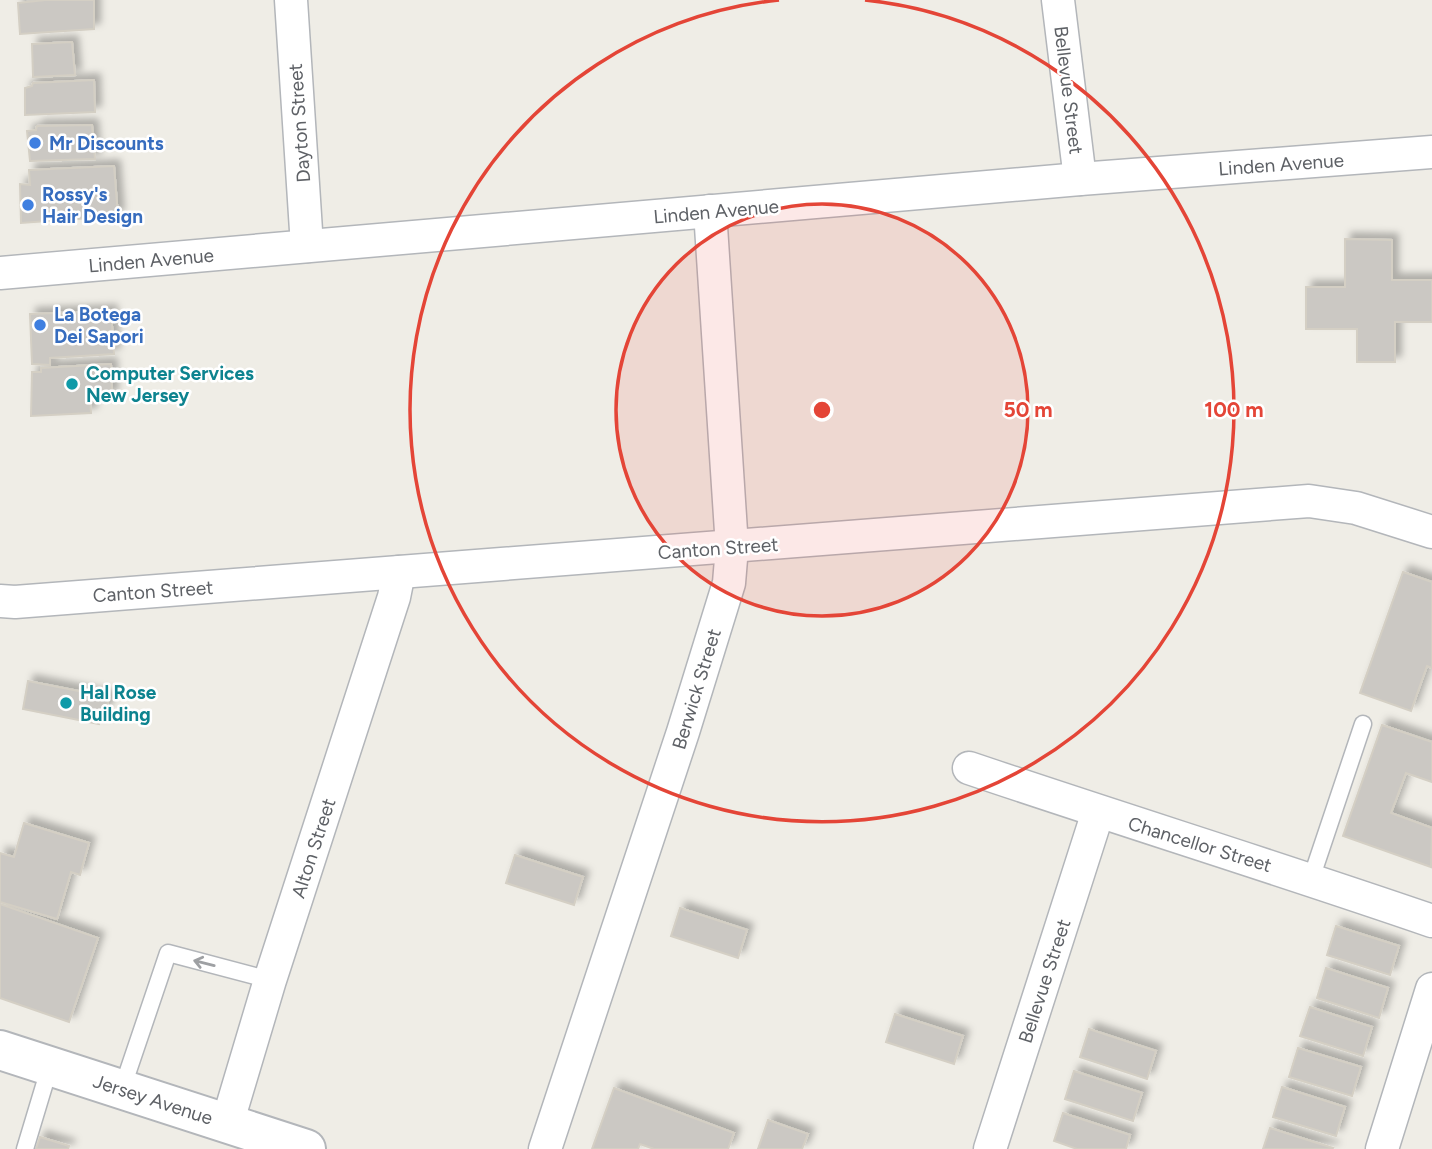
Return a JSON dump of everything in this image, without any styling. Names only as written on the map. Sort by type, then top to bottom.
[{"type":"street","name":"Dayton Street","points":[[291,0],[307,246]]},
{"type":"street","name":"Bellevue Street","points":[[1058,0],[1080,179]]},
{"type":"street","name":"Linden Avenue","points":[[0,273],[1080,179],[1432,152]]},
{"type":"street","name":"Berwick Street","points":[[545,1149],[679,745],[729,583],[732,547],[710,211]]},
{"type":"street","name":"Canton Street","points":[[0,601],[15,602],[1309,501],[1356,508],[1432,532]]},
{"type":"street","name":"Alton Street","points":[[227,1124],[270,979],[394,597],[399,572]]},
{"type":"street","name":"Chancellor Street","points":[[969,768],[1432,921]]},
{"type":"street","name":"Bellevue Street","points":[[990,1149],[1098,812]]},
{"type":"street","points":[[1382,1149],[1432,989]]},
{"type":"street","name":"Jersey Avenue","points":[[0,1050],[306,1149]]},
{"type":"lane","points":[[1311,879],[1363,724]]},
{"type":"lane","points":[[122,1089],[167,953],[270,979]]},
{"type":"lane","points":[[25,1149],[50,1066]]},
{"type":"building","points":[[94,0],[94,29],[20,34],[18,3]]},
{"type":"building","points":[[72,42],[75,75],[33,77],[32,44]]},
{"type":"building","points":[[94,80],[95,112],[25,115],[25,88],[33,83]]},
{"type":"building","points":[[92,125],[95,159],[30,161],[27,131],[36,130],[37,126]]},
{"type":"building","points":[[114,166],[118,216],[21,223],[20,184],[30,185],[29,170]]},
{"type":"building","points":[[1345,239],[1392,240],[1392,280],[1432,280],[1432,322],[1395,322],[1395,362],[1357,362],[1357,329],[1306,329],[1306,287],[1345,287]]},
{"type":"building","points":[[111,311],[114,354],[50,358],[50,365],[32,364],[30,314]]},
{"type":"building","name":"Computer Services New Jersey","points":[[111,364],[112,396],[90,397],[91,413],[31,416],[32,372],[41,372],[41,368]]},
{"type":"building","points":[[1403,572],[1432,582],[1432,668],[1427,666],[1411,711],[1360,693]]},
{"type":"building","name":"Hal Rose Building","points":[[28,681],[109,697],[106,710],[102,709],[99,724],[23,709]]},
{"type":"building","points":[[1382,725],[1432,742],[1432,782],[1406,773],[1391,813],[1432,828],[1431,867],[1343,836]]},
{"type":"building","points":[[24,823],[89,843],[80,875],[71,872],[57,919],[0,902],[0,853],[14,857]]},
{"type":"building","points":[[515,855],[583,877],[574,905],[506,883]]},
{"type":"building","points":[[0,904],[98,938],[69,1022],[0,998]]},
{"type":"building","points":[[680,908],[747,930],[738,958],[671,936]]},
{"type":"building","points":[[1336,926],[1399,946],[1390,975],[1327,955]]},
{"type":"building","points":[[1326,968],[1388,988],[1379,1018],[1317,998]]},
{"type":"building","points":[[1310,1007],[1372,1027],[1363,1056],[1300,1036]]},
{"type":"building","points":[[895,1014],[963,1036],[954,1064],[886,1042]]},
{"type":"building","points":[[1089,1029],[1156,1051],[1147,1079],[1080,1057]]},
{"type":"building","points":[[1298,1048],[1361,1067],[1352,1096],[1289,1077]]},
{"type":"building","points":[[1074,1071],[1142,1093],[1133,1121],[1065,1099]]},
{"type":"building","points":[[1282,1087],[1345,1107],[1336,1136],[1273,1117]]},
{"type":"building","points":[[614,1088],[734,1133],[728,1149],[654,1149],[640,1144],[638,1149],[592,1149]]},
{"type":"building","points":[[1063,1113],[1130,1135],[1126,1149],[1077,1149],[1054,1141]]},
{"type":"building","points":[[768,1120],[808,1134],[802,1149],[758,1149]]},
{"type":"building","points":[[1270,1128],[1333,1148],[1263,1149]]},
{"type":"building","points":[[40,1137],[69,1146],[68,1149],[36,1149]]},
{"type":"place","name":"Mr Discounts","points":[[35,143]]},
{"type":"place","name":"Rossy's Hair Design","points":[[28,205]]},
{"type":"place","name":"La Botega Dei Sapori","points":[[40,325]]},
{"type":"place","name":"Computer Services New Jersey","points":[[72,384]]},
{"type":"place","name":"Hal Rose Building","points":[[66,703]]}]
